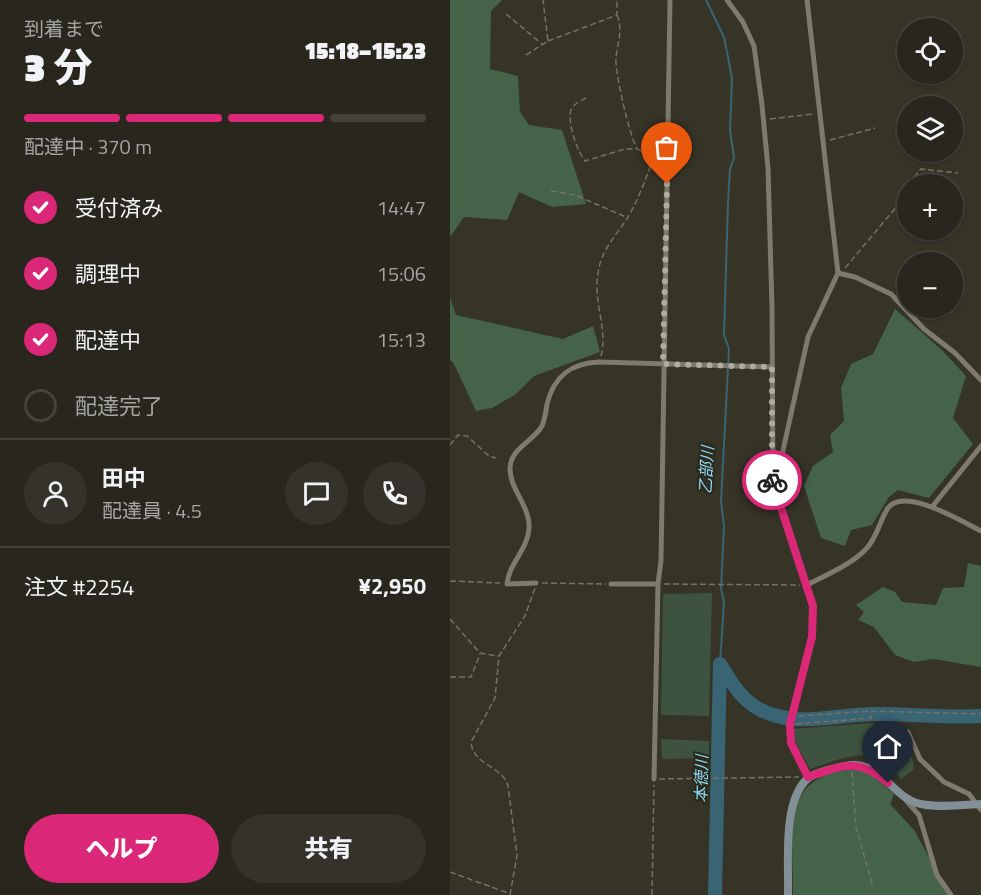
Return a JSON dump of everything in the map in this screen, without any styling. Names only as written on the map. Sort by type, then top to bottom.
[{"type":"main road","points":[[788,895],[790,808],[798,790],[808,777],[852,765],[873,770],[903,796],[920,804],[979,806]]},
{"type":"street","points":[[654,779],[658,584],[661,561],[670,0]]},
{"type":"street","points":[[727,0],[743,22],[754,46],[768,168],[772,473],[778,503],[813,606],[812,637],[790,724],[791,743],[808,777]]},
{"type":"street","points":[[772,473],[780,464],[808,337],[840,273],[807,0]]},
{"type":"street","points":[[840,273],[891,294],[924,329],[955,353],[981,380]]},
{"type":"street","points":[[536,584],[507,584],[508,574],[525,548],[529,524],[523,502],[512,479],[510,463],[518,450],[542,425],[550,394],[557,379],[582,364],[600,362],[772,367]]},
{"type":"street","points":[[932,507],[981,446]]},
{"type":"street","points":[[807,585],[867,549],[890,506],[904,501],[932,507],[981,531]]},
{"type":"street","points":[[611,584],[658,584]]},
{"type":"street","points":[[908,732],[920,759],[944,782],[969,794],[979,806]]},
{"type":"street","points":[[903,796],[919,815],[937,875],[951,895]]},
{"type":"path","points":[[543,0],[548,40]]},
{"type":"path","points":[[617,0],[620,32],[615,58],[626,124],[638,149]]},
{"type":"path","points":[[506,14],[543,44]]},
{"type":"path","points":[[526,55],[548,40],[617,15]]},
{"type":"path","points":[[586,98],[572,108],[570,118],[585,161],[618,150],[638,149],[646,153],[652,162]]},
{"type":"path","points":[[763,121],[820,115]]},
{"type":"path","points":[[823,141],[875,128]]},
{"type":"path","points":[[652,162],[667,163]]},
{"type":"path","points":[[600,362],[605,340],[598,309],[597,274],[606,247],[637,202],[652,162]]},
{"type":"path","points":[[917,174],[921,169],[958,173]]},
{"type":"path","points":[[551,191],[574,195],[628,217]]},
{"type":"path","points":[[840,273],[897,206]]},
{"type":"path","points":[[450,445],[458,435],[467,436],[489,456],[495,458]]},
{"type":"path","points":[[450,582],[507,584]]},
{"type":"path","points":[[450,872],[510,894],[517,855],[508,786],[504,776],[477,757],[472,746],[473,737],[495,698],[499,656],[525,616],[536,584],[611,584]]},
{"type":"path","points":[[658,584],[807,585]]},
{"type":"path","points":[[450,619],[480,653],[499,656]]},
{"type":"path","points":[[450,677],[471,677],[480,653]]},
{"type":"path","points":[[790,724],[871,718],[871,711]]},
{"type":"path","points":[[792,714],[805,716],[871,711],[981,714]]},
{"type":"path","points":[[852,765],[856,827],[873,887]]},
{"type":"path","points":[[652,895],[654,779],[808,777]]},
{"type":"green space","points":[[450,0],[502,0],[491,11],[490,69],[518,76],[520,112],[529,125],[562,130],[586,204],[552,207],[519,192],[507,220],[464,217],[450,237]]},
{"type":"green space","points":[[450,298],[456,315],[563,339],[593,326],[600,352],[534,376],[516,394],[492,408],[476,411],[450,360]]},
{"type":"green space","points":[[895,309],[897,318],[905,318],[943,351],[966,376],[953,418],[973,444],[929,498],[898,490],[889,497],[872,525],[851,530],[845,546],[821,538],[804,486],[813,466],[833,452],[830,435],[844,421],[841,388],[851,364],[873,354]]},
{"type":"green space","points":[[968,563],[981,566],[981,667],[933,659],[914,662],[895,655],[874,627],[858,620],[864,612],[856,605],[883,587],[895,592],[902,602],[936,605],[943,588],[964,587]]},
{"type":"green space","points":[[712,593],[709,716],[661,715],[663,594]]},
{"type":"green space","points":[[873,723],[900,743],[911,755],[913,770],[901,779],[891,767],[870,756],[848,757],[810,769],[796,743],[793,729]]},
{"type":"green space","points":[[661,739],[709,741],[709,758],[662,759]]},
{"type":"green space","points":[[859,769],[870,773],[894,794],[890,804],[914,830],[950,895],[793,895],[792,829],[795,810],[802,794],[814,782],[832,773]]},
{"type":"waterway","name":"乙部川","points":[[706,0],[724,37],[732,78],[730,130],[734,158],[730,169],[728,202],[724,335],[729,349],[721,501],[724,526],[721,589],[724,601],[720,664]]},
{"type":"waterway","name":"乙部川","points":[[720,664],[736,689],[752,705],[773,715],[787,718],[816,719],[876,714],[981,716]]},
{"type":"waterway","name":"本徳川","points":[[715,895],[720,664]]},
{"type":"way so far","points":[[667,184],[663,364],[772,367],[772,480]]},
{"type":"route","points":[[772,480],[813,606],[812,637],[790,724],[794,751],[808,777],[846,765],[858,765],[873,770],[888,783]]}]
